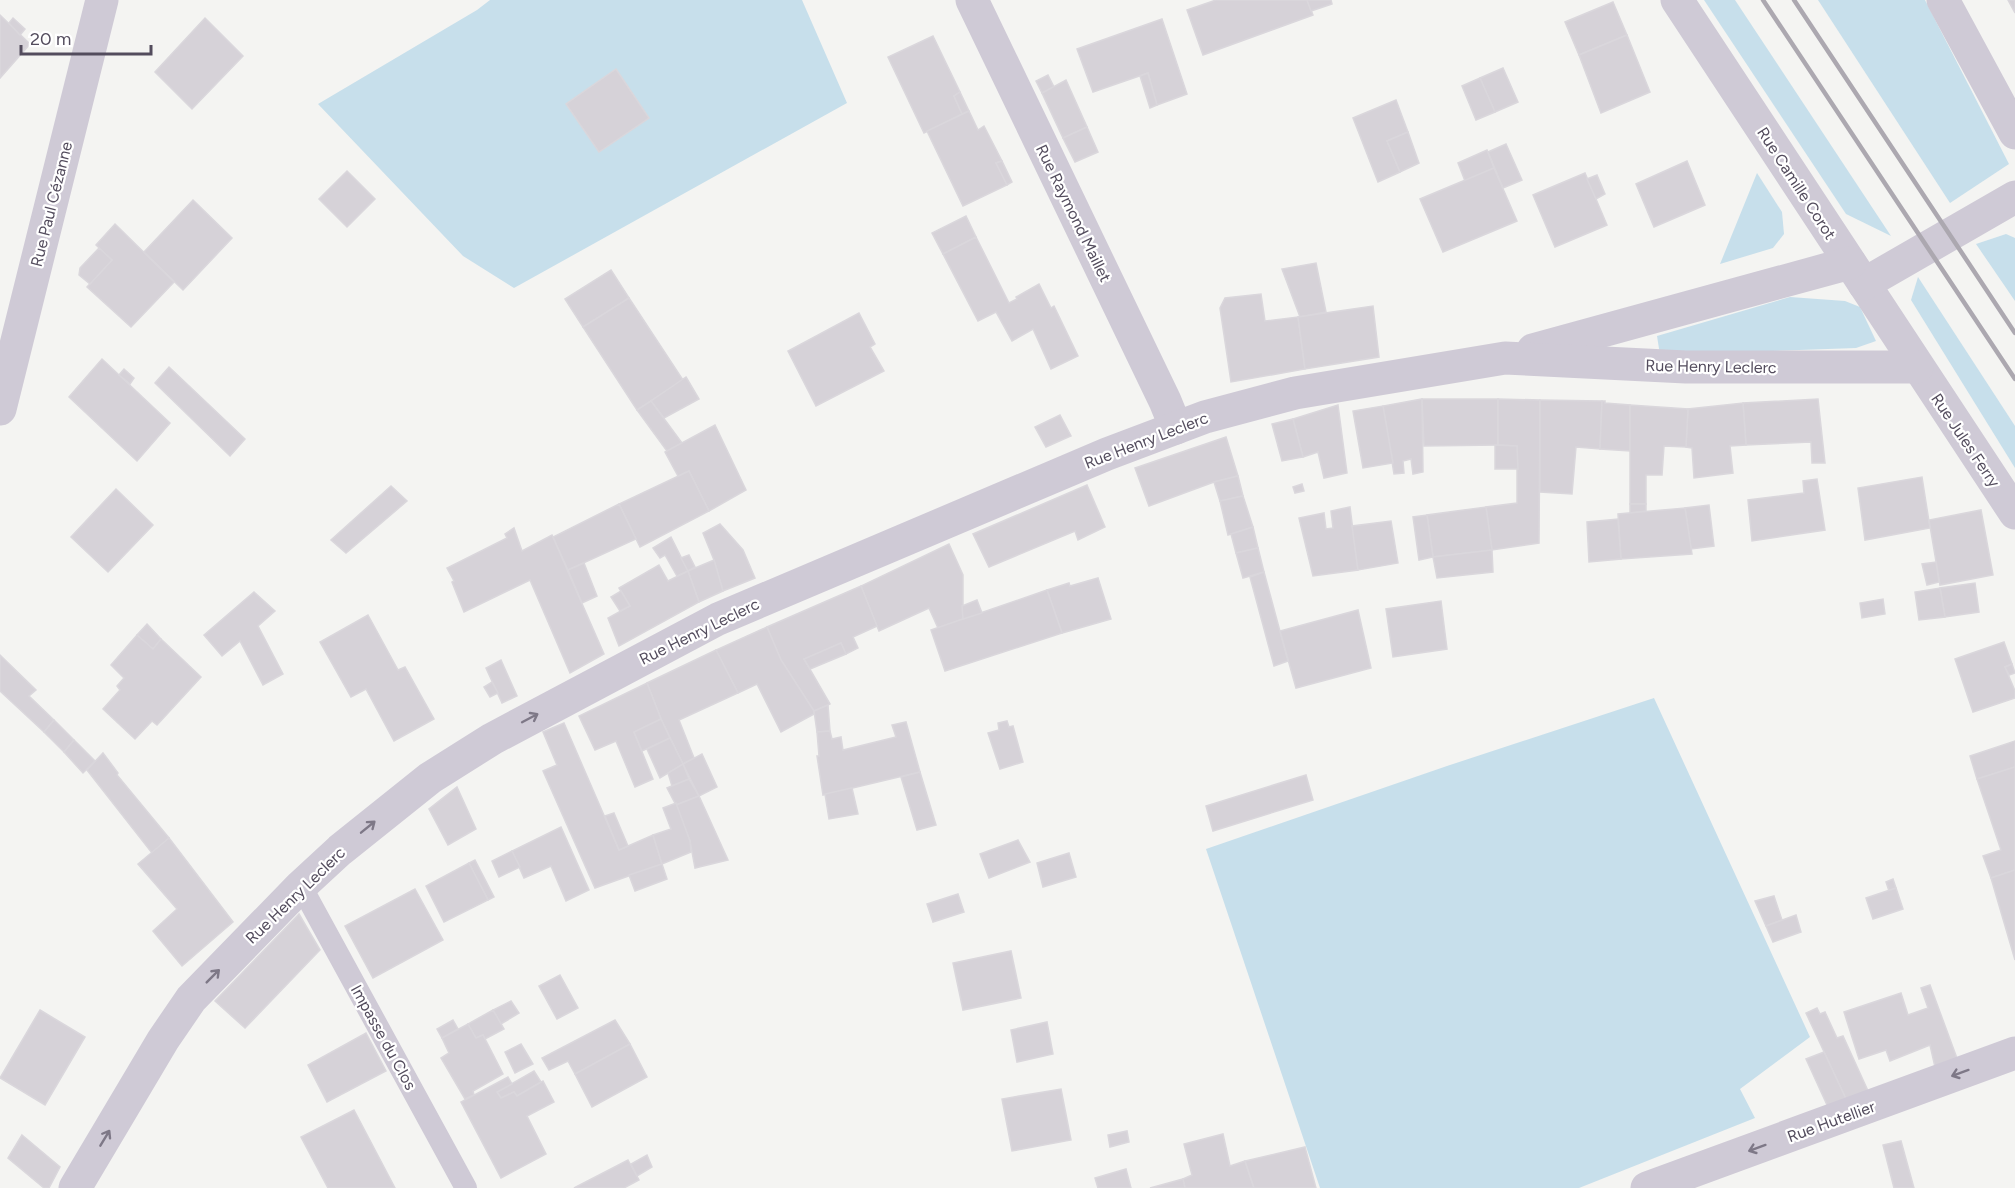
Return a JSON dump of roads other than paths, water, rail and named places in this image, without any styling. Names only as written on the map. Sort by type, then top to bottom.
[{"type":"street","name":"Rue Paul Cézanne","points":[[0,409],[102,0]]},
{"type":"street","name":"Rue Raymond Maillet","points":[[972,0],[1176,428]]},
{"type":"street","name":"Rue Camille Corot","points":[[1677,0],[1917,367]]},
{"type":"street","points":[[1943,0],[2015,133]]},
{"type":"street","name":"Rue Henry Leclerc","points":[[75,1188],[163,1040],[191,999],[301,886],[340,850],[430,778],[457,760],[525,720],[688,633],[1061,472],[1234,408],[1295,393],[1505,358],[1857,273],[2015,197]]},
{"type":"street","name":"Rue Henry Leclerc","points":[[1505,358],[1686,367],[1917,367]]},
{"type":"street","name":"Rue Jules Ferry","points":[[1917,367],[2015,513]]},
{"type":"street","name":"Rue Hutellier","points":[[1647,1188],[2015,1053]]},
{"type":"lane","name":"Impasse du Clos","points":[[301,886],[466,1188]]},
{"type":"railway","points":[[1763,0],[2015,379]]},
{"type":"railway","points":[[1794,0],[2015,333]]}]
